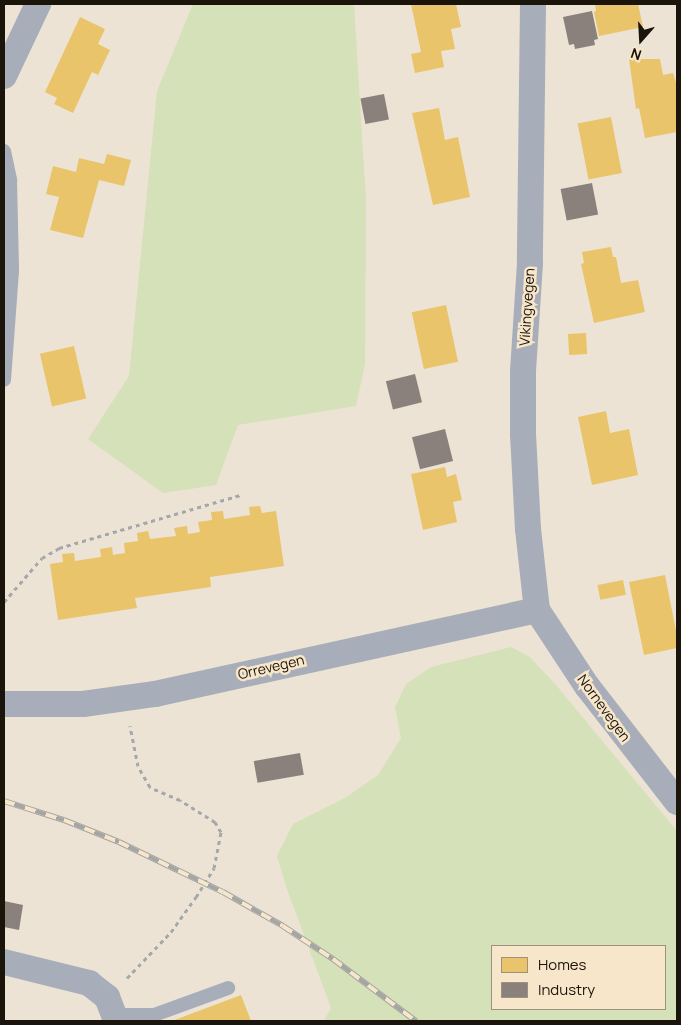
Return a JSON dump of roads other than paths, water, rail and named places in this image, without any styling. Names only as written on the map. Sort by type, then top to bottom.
[{"type":"street","points":[[4,76],[38,4]]},
{"type":"street","name":"Vikingvegen","points":[[533,4],[530,263],[523,371],[523,434],[528,529],[537,610]]},
{"type":"street","name":"Orrevegen","points":[[4,704],[83,704],[155,694],[537,610]]},
{"type":"street","name":"Nornevegen","points":[[537,610],[587,686],[677,802]]},
{"type":"street","points":[[4,962],[89,983],[113,1011]]},
{"type":"lane","points":[[4,151],[10,180],[12,271],[4,380]]},
{"type":"lane","points":[[113,1011],[154,1015],[228,988]]},
{"type":"railway","points":[[4,801],[64,820],[119,842],[223,892],[283,926],[333,959],[416,1021]]}]
